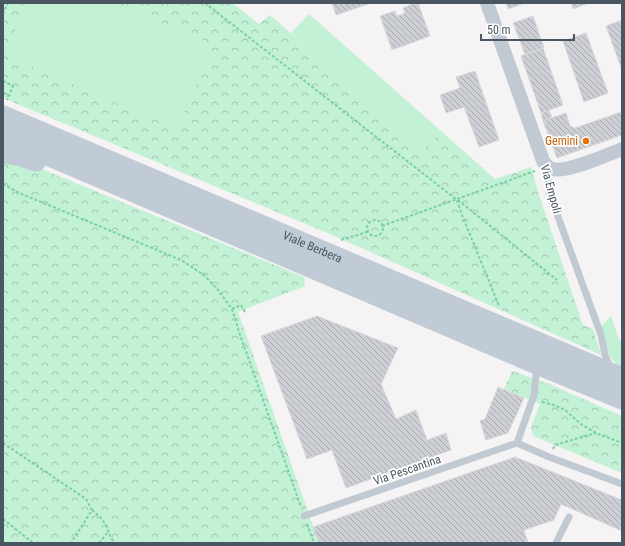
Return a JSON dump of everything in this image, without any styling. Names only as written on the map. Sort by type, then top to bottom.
[{"type":"street","name":"Via Empoli","points":[[487,3],[543,161],[541,169]]},
{"type":"street","name":"Viale Berbera","points":[[5,109],[618,376]]},
{"type":"street","name":"Viale Berbera","points":[[3,136],[622,399]]},
{"type":"street","points":[[541,169],[568,168],[622,149]]},
{"type":"street","name":"Viale Berbera","points":[[3,153],[21,156],[46,164],[64,162]]},
{"type":"lane","name":"Via Empoli","points":[[541,169],[601,334],[605,355],[618,376]]},
{"type":"lane","points":[[537,364],[533,399],[517,443],[622,484]]},
{"type":"lane","name":"Via Pescantina","points":[[304,516],[517,443]]},
{"type":"lane","points":[[556,543],[569,518]]},
{"type":"path","points":[[3,14],[8,3]]},
{"type":"path","points":[[205,3],[557,280]]},
{"type":"path","points":[[3,80],[13,86],[8,96],[5,109]]},
{"type":"path","points":[[3,93],[8,96]]},
{"type":"path","points":[[382,226],[541,169]]},
{"type":"path","points":[[3,184],[17,192],[180,260],[204,275],[218,290],[232,309],[244,347],[314,543]]},
{"type":"path","points":[[457,200],[499,306]]},
{"type":"path","points":[[372,221],[379,222],[382,226],[380,234],[376,236],[371,236],[368,232],[367,227],[372,221]]},
{"type":"path","points":[[336,242],[368,232]]},
{"type":"path","points":[[232,309],[241,305],[246,314]]},
{"type":"path","points":[[533,399],[565,410],[582,425],[596,434],[622,443]]},
{"type":"path","points":[[549,456],[555,445],[596,434]]},
{"type":"path","points":[[3,443],[86,499],[92,510],[101,518],[107,527],[110,538],[115,543]]},
{"type":"path","points":[[71,543],[92,510]]},
{"type":"path","points":[[3,519],[33,543]]},
{"type":"path","points":[[99,543],[108,532]]},
{"type":"green space","points":[[3,3],[232,3],[259,24],[270,15],[423,150],[441,131],[495,179],[531,167],[583,325],[593,329],[601,355],[330,234],[3,98]]},
{"type":"green space","points":[[27,3],[116,3],[214,45],[177,129],[5,55]]},
{"type":"green space","points":[[309,14],[441,131],[423,151],[291,33]]},
{"type":"green space","points":[[3,159],[37,167],[304,277],[305,286],[238,312],[319,543],[3,543]]},
{"type":"green space","points":[[611,316],[619,340],[622,341],[622,368],[617,365],[610,355],[600,327]]},
{"type":"green space","points":[[512,371],[547,383],[622,416],[622,473],[533,436],[531,427],[540,404],[504,389]]},
{"type":"building","points":[[332,3],[371,3],[336,15]]},
{"type":"building","points":[[418,3],[430,36],[392,50],[380,16],[395,11],[397,16],[405,13],[403,8]]},
{"type":"building","points":[[506,3],[525,3],[508,9]]},
{"type":"building","points":[[571,3],[589,3],[573,9]]},
{"type":"building","points":[[533,16],[544,48],[525,54],[513,23]]},
{"type":"building","points":[[622,20],[622,70],[606,26]]},
{"type":"building","points":[[586,33],[608,93],[584,102],[563,41]]},
{"type":"building","points":[[543,48],[563,105],[541,113],[521,56]]},
{"type":"building","points":[[475,71],[499,140],[479,147],[464,107],[446,113],[440,95],[460,88],[456,77]]},
{"type":"building","points":[[549,110],[552,117],[543,121],[541,113]]},
{"type":"building","points":[[621,112],[622,135],[557,158],[543,121],[566,113],[570,126],[575,128]]},
{"type":"building","points":[[317,316],[398,348],[381,384],[396,419],[416,410],[427,440],[446,433],[451,450],[346,488],[332,450],[307,459],[261,336]]},
{"type":"building","points":[[498,387],[524,398],[508,433],[486,440],[480,421],[485,419]]},
{"type":"building","points":[[515,457],[622,500],[622,531],[561,504],[554,520],[524,530],[528,543],[319,543],[313,527]]},
{"type":"place","name":"Gemini","points":[[586,141]]}]
